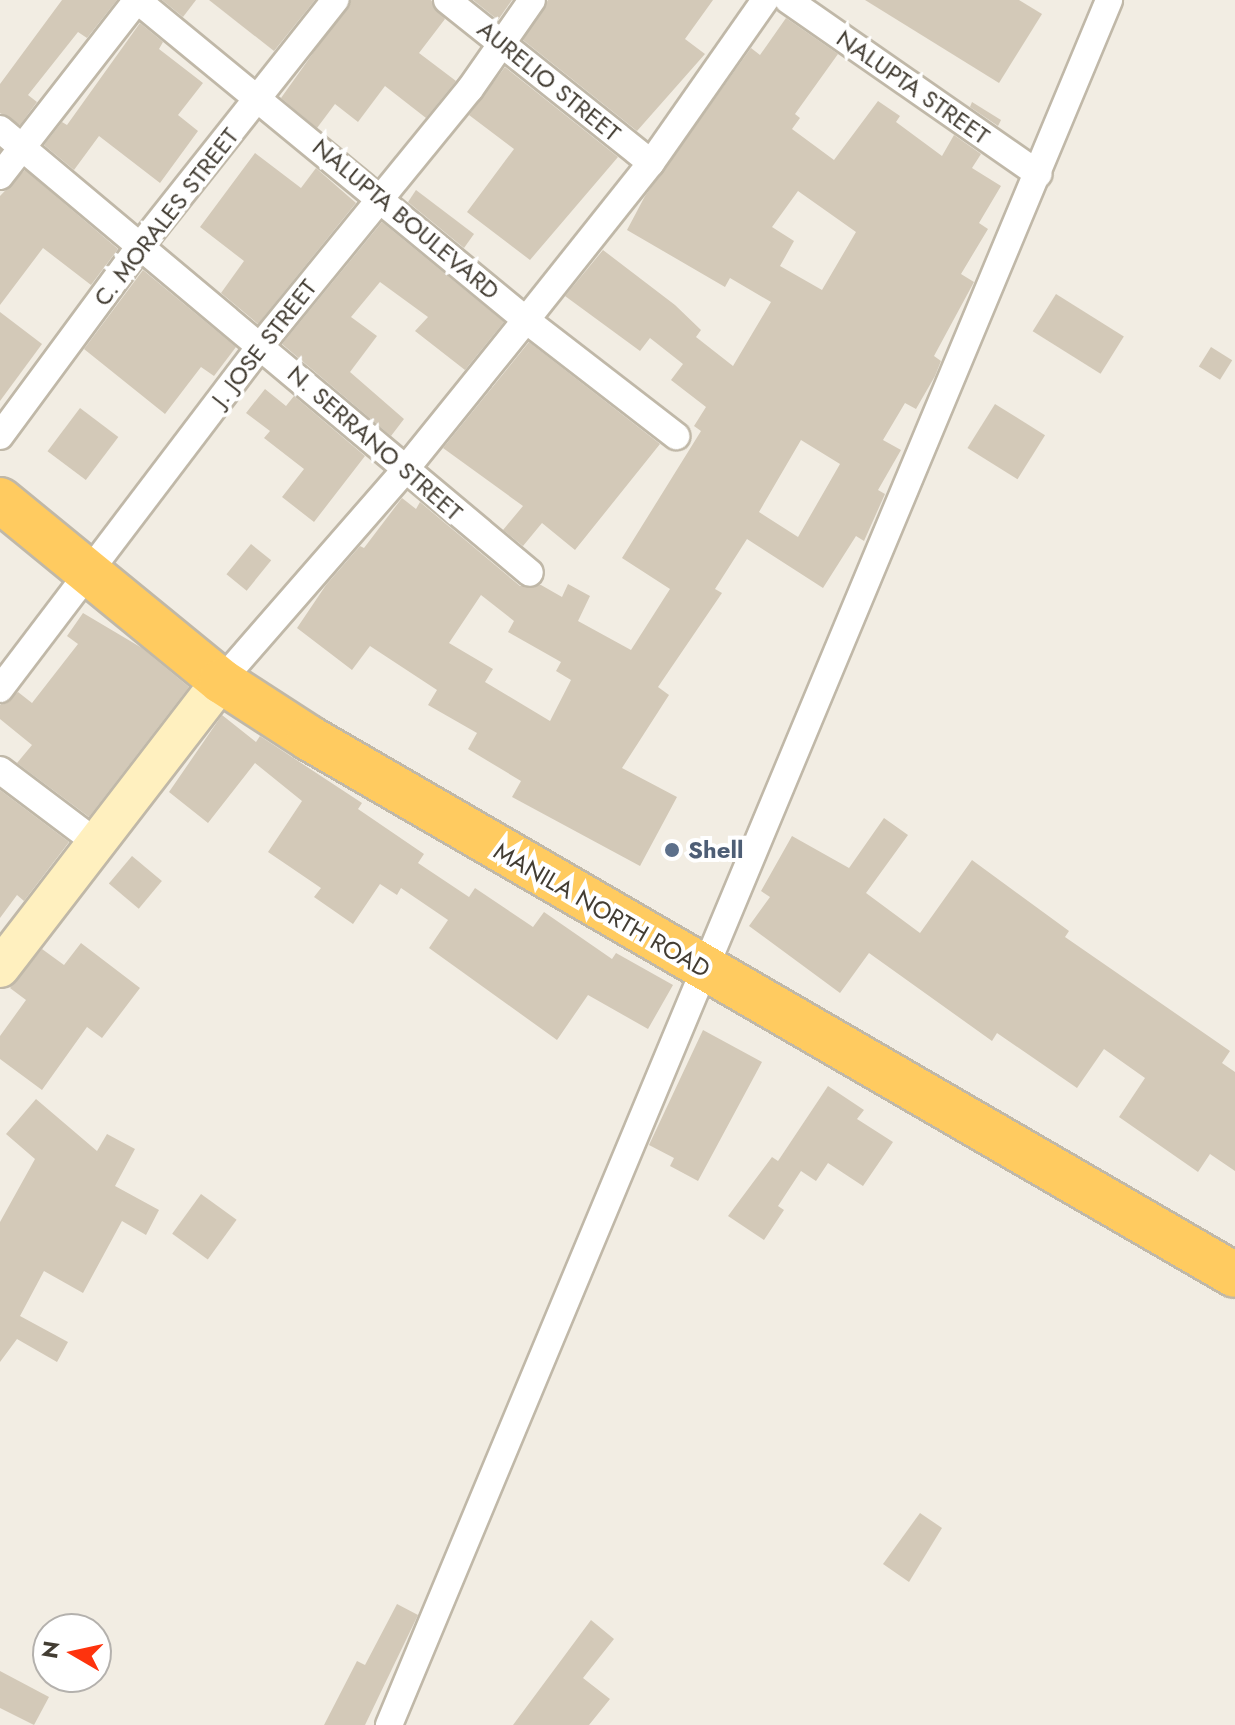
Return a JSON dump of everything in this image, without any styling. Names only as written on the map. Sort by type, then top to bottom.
[{"type":"highway","name":"MANILA NORTH ROAD","points":[[0,500],[221,681],[706,971],[1235,1275]]},
{"type":"main road","points":[[0,968],[221,681]]},
{"type":"street","name":"NALUPTA BOULEVARD","points":[[137,0],[260,97],[526,320],[676,436]]},
{"type":"street","points":[[0,176],[137,0]]},
{"type":"street","name":"C. MORALES STREET","points":[[0,436],[141,245],[335,0]]},
{"type":"street","name":"AURELIO STREET","points":[[447,0],[651,163]]},
{"type":"street","name":"J. JOSE STREET","points":[[0,689],[261,345],[503,43],[532,0]]},
{"type":"street","points":[[221,681],[404,471],[526,320],[651,163],[765,0]]},
{"type":"street","name":"NALUPTA STREET","points":[[788,0],[1038,174]]},
{"type":"street","points":[[389,1725],[1109,0]]},
{"type":"street","name":"N. SERRANO STREET","points":[[0,129],[261,345],[404,471],[530,573]]},
{"type":"street","points":[[0,770],[97,843]]},
{"type":"building","points":[[62,0],[117,0],[87,38],[78,32],[28,95],[37,102],[20,125],[0,113],[0,84]]},
{"type":"building","points":[[162,0],[196,0],[183,17]]},
{"type":"building","points":[[209,0],[315,0],[274,51]]},
{"type":"building","points":[[351,0],[431,0],[445,19],[419,53],[456,81],[426,118],[385,86],[358,122],[335,104],[317,128],[281,98]]},
{"type":"building","points":[[473,0],[512,0],[498,20]]},
{"type":"building","points":[[548,0],[713,0],[685,39],[705,54],[637,131],[523,40]]},
{"type":"building","points":[[865,0],[1019,0],[1042,14],[999,83]]},
{"type":"building","points":[[786,18],[838,54],[795,114],[800,118],[792,129],[834,160],[878,101],[900,116],[896,122],[942,156],[954,135],[981,154],[972,168],[1001,186],[979,223],[988,229],[961,274],[974,282],[934,356],[941,361],[935,376],[916,409],[905,403],[883,440],[901,450],[878,490],[885,494],[864,541],[856,536],[823,588],[747,539],[715,589],[722,593],[658,687],[669,695],[622,768],[677,797],[640,866],[512,797],[521,781],[468,749],[477,733],[428,705],[437,690],[370,646],[352,670],[297,628],[326,585],[360,546],[364,548],[402,498],[416,509],[420,502],[520,586],[541,585],[562,597],[568,584],[590,596],[578,621],[631,650],[670,589],[622,558],[701,431],[694,426],[706,407],[671,380],[683,364],[650,338],[640,351],[565,296],[603,250],[675,305],[701,330],[696,337],[733,366],[771,302],[730,278],[725,287],[627,230],[645,196],[751,48],[760,55]],"holes":[[[798,191],[856,232],[822,290],[780,266],[794,241],[772,227]],[[801,440],[840,464],[798,537],[759,512]],[[481,595],[514,621],[508,632],[561,662],[556,671],[571,680],[550,721],[485,682],[493,669],[449,643]]]},
{"type":"building","points":[[140,23],[163,42],[159,49],[203,83],[178,115],[198,131],[160,183],[99,136],[74,170],[44,145],[62,122],[67,125]]},
{"type":"building","points":[[505,67],[618,157],[530,260],[467,212],[514,149],[469,115]]},
{"type":"building","points":[[972,102],[1001,120],[998,126],[970,107]]},
{"type":"building","points":[[255,153],[301,188],[316,168],[356,203],[258,324],[221,293],[244,261],[200,227]]},
{"type":"building","points":[[25,170],[118,249],[91,285],[43,248],[0,305],[0,196]]},
{"type":"building","points":[[416,190],[474,234],[464,248],[408,202]]},
{"type":"building","points":[[382,222],[504,322],[465,370],[415,331],[428,317],[380,282],[351,317],[377,336],[350,372],[404,419],[391,436],[282,344]]},
{"type":"building","points":[[143,270],[236,347],[214,376],[201,367],[165,414],[84,349]]},
{"type":"building","points":[[1056,294],[1124,336],[1101,374],[1033,331]]},
{"type":"building","points":[[0,312],[42,344],[0,401]]},
{"type":"building","points":[[529,342],[660,444],[575,550],[542,523],[523,546],[503,530],[523,506],[443,448]]},
{"type":"building","points":[[1211,347],[1232,360],[1220,380],[1199,367]]},
{"type":"building","points":[[265,389],[286,406],[294,396],[365,456],[314,522],[282,497],[304,469],[264,438],[270,431],[246,413]]},
{"type":"building","points":[[995,404],[1045,435],[1017,479],[967,448]]},
{"type":"building","points":[[80,408],[118,437],[86,480],[48,451]]},
{"type":"building","points":[[251,544],[271,560],[247,591],[226,574]]},
{"type":"building","points":[[83,613],[142,648],[189,687],[89,817],[17,763],[32,745],[0,719],[0,705],[18,692],[32,703],[78,644],[67,636]]},
{"type":"building","points":[[222,715],[256,742],[260,736],[362,803],[358,809],[424,854],[418,863],[469,897],[475,888],[533,927],[544,912],[612,959],[616,953],[673,985],[648,1029],[588,995],[557,1040],[429,948],[448,920],[401,888],[397,895],[380,884],[353,924],[314,897],[321,888],[268,852],[302,801],[255,763],[208,823],[169,792]]},
{"type":"building","points":[[0,790],[69,842],[24,901],[17,895],[0,918]]},
{"type":"building","points":[[884,818],[908,835],[866,893],[920,933],[972,860],[1069,931],[1065,937],[1230,1051],[1222,1063],[1235,1072],[1235,1171],[1210,1154],[1198,1172],[1119,1117],[1145,1078],[1104,1049],[1077,1088],[997,1033],[992,1041],[869,953],[840,993],[749,926],[770,897],[761,891],[792,836],[849,868]]},
{"type":"building","points":[[132,856],[162,881],[139,909],[109,884]]},
{"type":"building","points":[[81,943],[140,988],[102,1038],[87,1027],[42,1090],[0,1059],[0,1036],[26,1000],[10,988],[42,949],[64,965]]},
{"type":"building","points":[[703,1030],[762,1062],[698,1181],[670,1166],[674,1158],[649,1145]]},
{"type":"building","points":[[828,1086],[864,1110],[857,1119],[893,1142],[863,1186],[828,1163],[816,1181],[801,1171],[778,1206],[784,1210],[764,1240],[728,1216],[772,1157],[778,1161]]},
{"type":"building","points":[[36,1099],[97,1151],[107,1134],[135,1149],[115,1186],[159,1210],[146,1235],[122,1221],[83,1293],[44,1271],[20,1316],[68,1342],[57,1362],[17,1339],[0,1362],[0,1222],[35,1159],[6,1134]]},
{"type":"building","points":[[201,1194],[237,1220],[208,1260],[172,1234]]},
{"type":"building","points":[[920,1513],[942,1528],[909,1582],[883,1564]]},
{"type":"building","points":[[397,1604],[418,1615],[365,1725],[324,1725],[357,1661],[365,1665]]},
{"type":"building","points":[[591,1620],[614,1639],[583,1678],[610,1699],[589,1725],[513,1725]]},
{"type":"building","points":[[0,1671],[32,1688],[32,1693],[49,1697],[34,1725],[0,1708]]},
{"type":"place","name":"Shell","points":[[672,850]]}]
